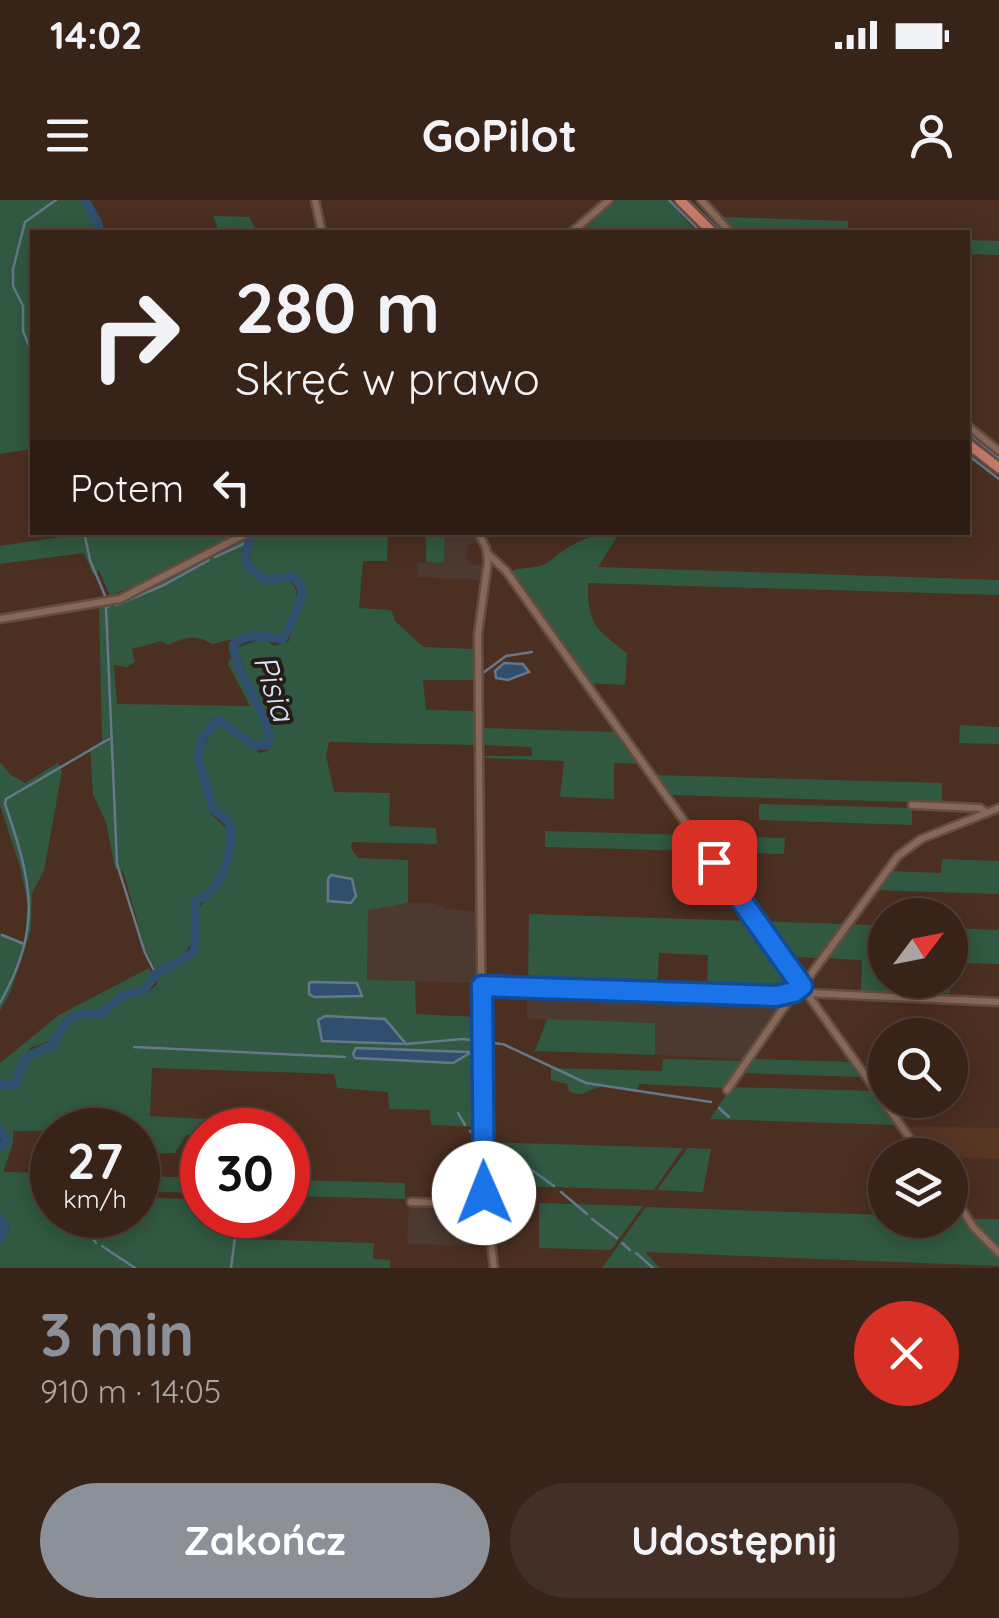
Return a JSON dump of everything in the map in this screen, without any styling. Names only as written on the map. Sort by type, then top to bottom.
[{"type":"main road","points":[[680,200],[710,230]]},
{"type":"main road","points":[[970,446],[999,468]]},
{"type":"street","points":[[315,200],[322,230]]},
{"type":"street","points":[[574,230],[608,200]]},
{"type":"street","points":[[701,200],[728,230]]},
{"type":"street","points":[[970,428],[999,451]]},
{"type":"street","points":[[0,619],[120,599],[243,535]]},
{"type":"street","points":[[479,535],[487,553],[504,568],[910,1138]]},
{"type":"street","points":[[487,553],[478,634],[485,1204],[494,1268]]},
{"type":"street","points":[[486,573],[504,568]]},
{"type":"street","points":[[912,805],[980,808],[987,812]]},
{"type":"street","points":[[727,1090],[794,992],[898,856],[921,839],[999,808]]},
{"type":"street","points":[[482,986],[762,995],[794,992]]},
{"type":"street","points":[[808,994],[999,1002]]},
{"type":"street","points":[[411,1202],[485,1204]]},
{"type":"street","points":[[968,1219],[999,1253]]},
{"type":"shaded area","points":[[445,535],[475,535],[479,542],[468,545],[466,560],[484,565],[481,580],[418,577],[418,562],[444,563]]},
{"type":"shaded area","points":[[411,903],[477,911],[481,964],[478,983],[367,980],[368,909]]},
{"type":"shaded area","points":[[527,992],[787,999],[747,1059],[655,1055],[654,1023],[527,1019]]},
{"type":"shaded area","points":[[902,1126],[999,1128],[999,1159],[968,1157],[968,1138],[911,1138]]},
{"type":"shaded area","points":[[409,1205],[480,1207],[489,1246],[407,1244]]},
{"type":"green space","points":[[0,200],[79,200],[87,206],[95,230],[30,230],[30,449],[0,454]]},
{"type":"green space","points":[[614,200],[667,200],[695,230],[580,230]]},
{"type":"green space","points":[[213,216],[249,217],[256,230],[218,230]]},
{"type":"green space","points":[[721,217],[848,221],[848,230],[733,230]]},
{"type":"green space","points":[[970,240],[999,241],[999,255],[970,254]]},
{"type":"green space","points":[[74,535],[231,535],[168,571],[110,596],[99,570],[93,575],[84,553],[0,564],[0,546]]},
{"type":"green space","points":[[256,535],[388,535],[387,561],[363,561],[359,608],[391,610],[395,621],[423,647],[474,649],[474,680],[423,680],[426,710],[475,711],[475,745],[329,742],[326,755],[334,792],[390,793],[389,826],[436,828],[437,844],[352,842],[351,848],[358,858],[408,860],[408,903],[368,910],[367,980],[415,981],[416,1014],[477,1017],[479,1127],[431,1125],[430,1110],[389,1109],[388,1092],[337,1088],[334,1074],[152,1068],[150,1108],[30,1108],[30,1131],[13,1131],[3,1172],[30,1173],[30,1238],[160,1238],[160,1198],[180,1199],[180,1238],[374,1243],[373,1259],[390,1260],[390,1268],[0,1268],[0,1243],[9,1230],[0,1216],[0,1150],[9,1143],[6,1131],[0,1127],[0,1088],[16,1088],[32,1054],[53,1047],[72,1020],[102,1016],[126,996],[148,993],[157,984],[158,976],[190,957],[197,943],[200,906],[226,871],[234,827],[219,814],[201,756],[211,731],[218,725],[260,753],[267,751],[274,738],[236,648],[264,638],[274,646],[289,641],[304,591],[296,574],[288,572],[266,578],[255,570],[246,555]]},
{"type":"green space","points":[[426,535],[445,535],[444,563],[426,562]]},
{"type":"green space","points":[[618,535],[598,567],[999,580],[999,595],[588,583],[592,617],[608,638],[627,653],[625,685],[589,683],[508,572],[543,565],[588,538]]},
{"type":"green space","points":[[248,538],[242,554],[246,568],[263,583],[288,579],[296,590],[296,604],[285,632],[263,632],[212,644],[195,638],[168,645],[161,641],[132,649],[135,662],[127,667],[114,665],[117,704],[250,706],[228,664],[230,658],[250,693],[266,734],[266,740],[259,743],[214,717],[203,732],[197,761],[212,815],[227,829],[225,855],[210,890],[192,903],[194,928],[190,946],[178,959],[157,971],[146,952],[123,871],[115,869],[106,822],[93,794],[90,748],[102,741],[99,608],[130,599]]},
{"type":"green space","points":[[960,725],[999,727],[999,744],[959,743]]},
{"type":"green space","points":[[482,728],[617,732],[641,764],[614,763],[614,799],[560,797],[564,761],[483,758],[532,756],[531,747],[483,745]]},
{"type":"green space","points":[[0,762],[25,783],[58,763],[62,771],[44,871],[32,893],[31,930],[11,991],[0,1011],[0,933],[24,942],[28,904],[0,805]]},
{"type":"green space","points":[[655,775],[942,783],[942,803],[672,795]]},
{"type":"green space","points":[[759,804],[912,808],[912,825],[759,820]]},
{"type":"green space","points":[[545,831],[689,835],[700,851],[545,847]]},
{"type":"green space","points":[[697,835],[785,838],[784,854],[708,852]]},
{"type":"green space","points":[[942,859],[999,861],[999,894],[872,890],[889,871],[941,873]]},
{"type":"green space","points":[[529,914],[752,921],[797,986],[783,993],[707,991],[708,955],[659,953],[657,989],[528,985]]},
{"type":"green space","points":[[758,921],[844,924],[819,958],[785,957]]},
{"type":"green space","points":[[848,924],[868,925],[868,992],[861,992],[862,960],[823,958]]},
{"type":"green space","points":[[968,929],[999,930],[999,964],[968,963]]},
{"type":"green space","points":[[149,968],[153,974],[146,986],[127,991],[100,1012],[74,1012],[64,1018],[52,1040],[30,1048],[11,1084],[0,1082],[0,1063],[59,1015]]},
{"type":"green space","points":[[547,1019],[655,1023],[655,1055],[535,1051]]},
{"type":"green space","points":[[663,1059],[745,1061],[727,1088],[639,1084],[636,1092],[601,1087],[578,1094],[569,1091],[567,1084],[551,1080],[551,1068],[662,1071]]},
{"type":"green space","points":[[753,1059],[851,1062],[861,1077],[743,1073]]},
{"type":"green space","points":[[731,1087],[868,1091],[868,1118],[892,1118],[897,1125],[710,1119]]},
{"type":"green space","points":[[160,1117],[180,1118],[180,1145],[175,1153],[160,1153]]},
{"type":"green space","points":[[487,1142],[683,1148],[654,1190],[487,1185]]},
{"type":"green space","points":[[688,1148],[711,1149],[703,1192],[657,1190]]},
{"type":"green space","points":[[160,1177],[180,1177],[180,1192],[160,1192]]},
{"type":"green space","points":[[310,1181],[405,1183],[405,1199],[310,1197]]},
{"type":"green space","points":[[539,1203],[643,1206],[611,1250],[539,1248]]},
{"type":"green space","points":[[646,1207],[868,1214],[868,1238],[968,1238],[968,1219],[999,1255],[999,1266],[645,1252],[660,1268],[602,1268]]},
{"type":"green space","points":[[973,1219],[999,1219],[999,1249]]},
{"type":"water","points":[[504,663],[523,664],[529,672],[508,680],[496,678],[495,671]]},
{"type":"water","points":[[331,875],[352,879],[356,896],[351,903],[328,901]]},
{"type":"water","points":[[312,982],[357,983],[362,996],[314,997],[309,994]]},
{"type":"water","points":[[325,1016],[385,1019],[406,1044],[322,1041],[318,1020]]},
{"type":"water","points":[[356,1048],[470,1053],[453,1063],[355,1058]]},
{"type":"waterway","points":[[30,348],[23,331],[23,306],[13,286],[13,269],[25,222],[56,200]]},
{"type":"waterway","name":"Pisia","points":[[85,200],[99,230]]},
{"type":"waterway","points":[[669,200],[699,230]]},
{"type":"waterway","points":[[688,200],[719,230]]},
{"type":"waterway","points":[[970,435],[999,458]]},
{"type":"waterway","points":[[970,457],[999,479]]},
{"type":"waterway","points":[[85,535],[106,598]]},
{"type":"waterway","points":[[205,551],[233,535]]},
{"type":"waterway","name":"Pisia","points":[[0,1084],[16,1085],[27,1059],[53,1045],[71,1018],[102,1013],[122,996],[144,990],[156,974],[194,952],[196,900],[220,879],[231,832],[229,822],[213,809],[198,757],[202,739],[218,720],[255,746],[266,745],[270,740],[233,645],[251,636],[282,639],[302,595],[293,576],[265,580],[250,568],[245,559],[251,535]]},
{"type":"waterway","points":[[215,557],[250,541]]},
{"type":"waterway","points":[[116,605],[209,560]]},
{"type":"waterway","points":[[115,597],[127,592]]},
{"type":"waterway","points":[[109,606],[106,607],[117,864],[145,953],[156,974]]},
{"type":"waterway","points":[[0,615],[28,611]]},
{"type":"waterway","points":[[483,673],[506,656],[532,652]]},
{"type":"waterway","points":[[0,1003],[23,951],[29,904],[22,858],[6,799],[109,739]]},
{"type":"waterway","points":[[2,935],[24,944]]},
{"type":"waterway","points":[[406,1044],[478,1041]]},
{"type":"waterway","points":[[486,1042],[501,1044]]},
{"type":"waterway","points":[[503,1044],[586,1083],[711,1102]]},
{"type":"waterway","points":[[134,1047],[345,1057]]},
{"type":"waterway","points":[[719,1108],[729,1117]]},
{"type":"waterway","points":[[458,1113],[465,1125]]},
{"type":"waterway","name":"Pisia","points":[[0,1129],[7,1141],[0,1147]]},
{"type":"waterway","points":[[470,1131],[479,1141]]},
{"type":"waterway","points":[[487,1142],[503,1149]]},
{"type":"waterway","points":[[508,1153],[554,1186]]},
{"type":"waterway","points":[[561,1192],[587,1214]]},
{"type":"waterway","name":"Pisia","points":[[0,1218],[5,1226],[0,1239]]},
{"type":"waterway","points":[[592,1219],[617,1238]]},
{"type":"waterway","points":[[92,1238],[96,1243]]},
{"type":"waterway","points":[[231,1268],[235,1238]]},
{"type":"waterway","points":[[622,1243],[630,1250]]},
{"type":"waterway","points":[[102,1246],[135,1268]]},
{"type":"waterway","points":[[636,1253],[653,1268]]},
{"type":"route","points":[[484,1193],[482,986],[776,996],[802,986],[714,862]]}]
